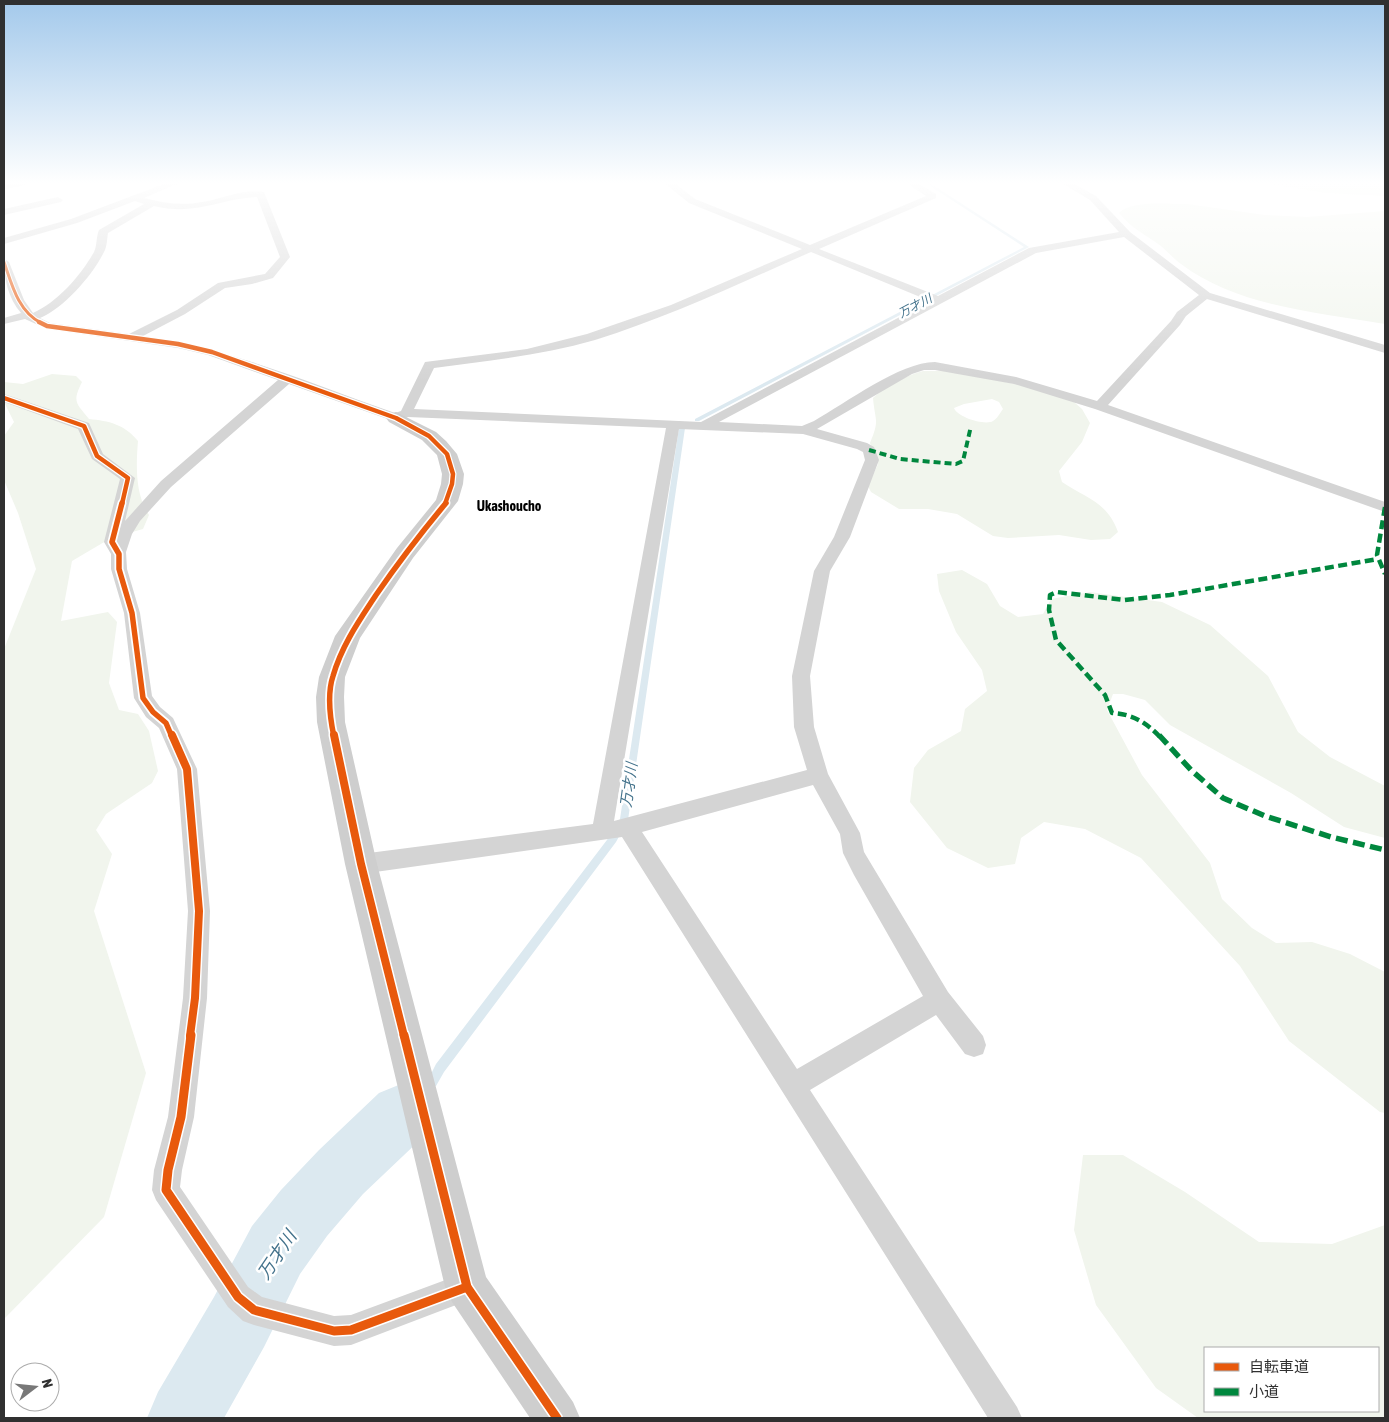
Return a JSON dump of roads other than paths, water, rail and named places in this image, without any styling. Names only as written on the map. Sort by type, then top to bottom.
[{"type":"street","points":[[4,321],[49,310],[77,283],[100,248]]},
{"type":"street","points":[[131,337],[181,312],[222,285],[252,281],[269,276],[285,257],[282,248]]},
{"type":"street","points":[[705,425],[933,298],[1033,250],[1043,248]]},
{"type":"street","points":[[1145,248],[1206,295],[1385,349]]},
{"type":"street","points":[[401,416],[429,365],[527,353],[591,337],[676,307],[810,249],[933,298]]},
{"type":"street","points":[[4,262],[20,305],[29,316],[47,326],[131,337],[212,352],[401,416],[705,425],[804,430],[862,446],[869,450],[872,460],[842,537],[822,571],[800,676],[804,727],[818,775],[850,833],[854,853],[862,868],[939,1000],[974,1045]]},
{"type":"street","points":[[1100,406],[1176,323],[1181,314],[1206,295]]},
{"type":"street","points":[[804,430],[820,424],[908,371],[926,365],[961,369],[1016,380],[1100,406],[1385,507]]},
{"type":"street","points":[[288,379],[187,463],[138,513],[120,544],[118,569],[132,613],[143,698],[152,712],[166,723],[187,769],[199,911],[194,1008],[181,1117],[168,1170],[166,1190],[246,1304],[334,1332],[351,1330],[467,1287]]},
{"type":"street","points":[[4,398],[84,426],[97,456],[128,478],[112,542],[119,554]]},
{"type":"street","points":[[401,416],[429,436],[447,454],[453,474],[452,484],[447,501],[405,552],[348,636],[332,677],[330,697],[331,722],[361,864],[467,1287],[557,1418]]},
{"type":"street","points":[[673,424],[620,829],[792,1086],[1006,1418]]},
{"type":"street","points":[[361,864],[620,829],[818,775]]},
{"type":"street","points":[[792,1086],[939,1000]]},
{"type":"waterway","name":"万才川","points":[[697,420],[1024,248]]},
{"type":"waterway","name":"万才川","points":[[432,1082],[440,1068],[613,839],[624,820],[682,428]]},
{"type":"waterway","name":"万才川","points":[[184,1418],[239,1322],[276,1250],[304,1213],[341,1172],[401,1115]]},
{"type":"district","name":"Ukashoucho","points":[[509,506]]}]
